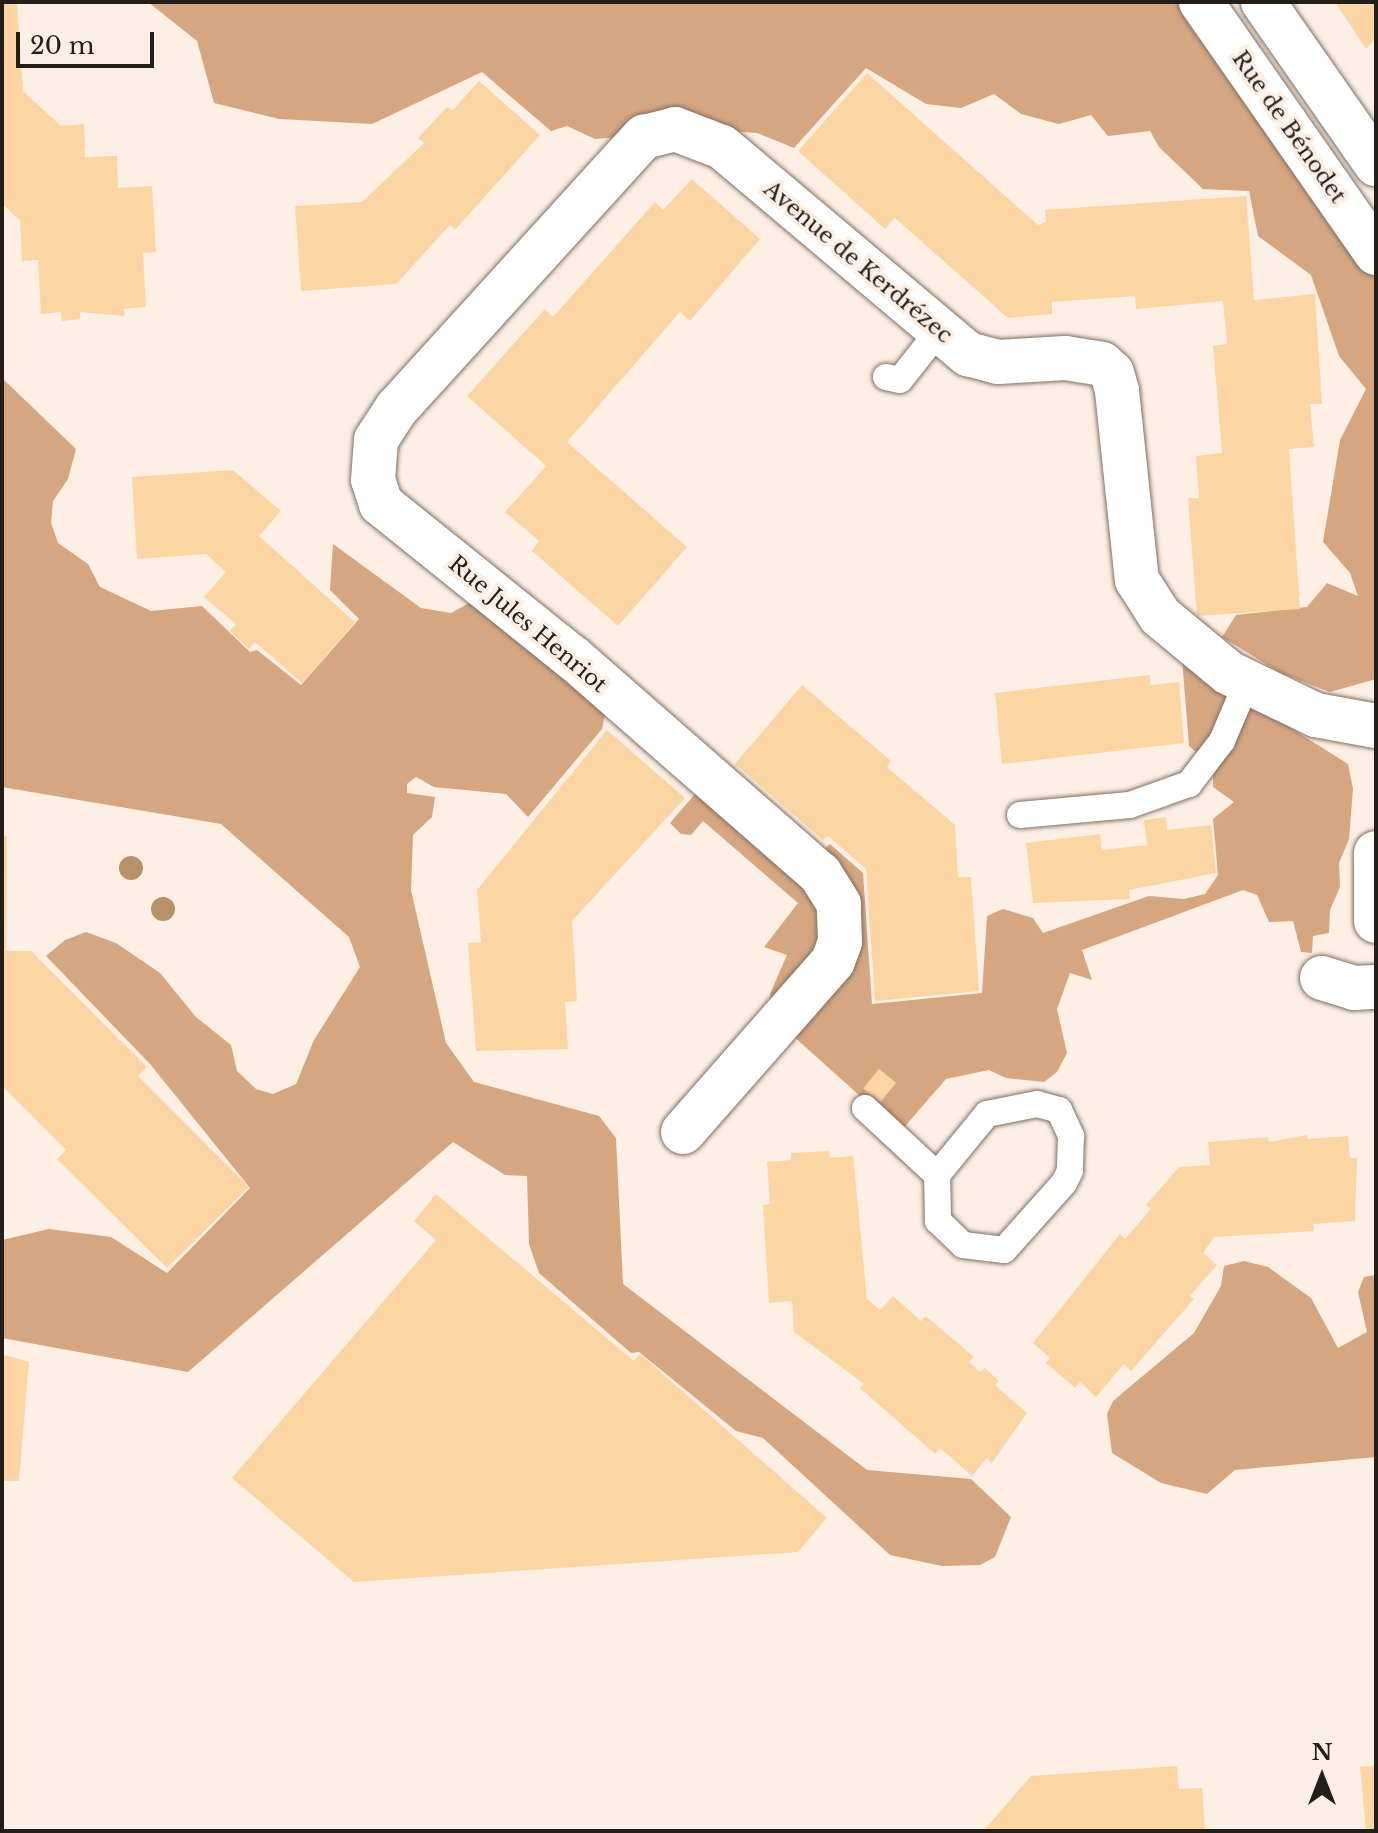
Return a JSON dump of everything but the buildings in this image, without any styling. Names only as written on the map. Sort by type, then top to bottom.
[{"type":"street","name":"Rue de Bénodet","points":[[1201,2],[1376,253]]},
{"type":"street","points":[[1263,2],[1376,164]]},
{"type":"street","name":"Rue Jules Henriot","points":[[683,1132],[833,961],[840,942],[839,904],[820,874],[574,659],[381,504],[373,480],[376,440],[397,408],[629,148],[658,130],[688,131]]},
{"type":"street","name":"Avenue de Kerdrézec","points":[[688,131],[722,147],[938,332],[984,360],[1087,360],[1112,373],[1137,580],[1181,638],[1247,682],[1340,723],[1376,726]]},
{"type":"street","points":[[1376,853],[1376,921]]},
{"type":"street","points":[[1322,978],[1344,987],[1376,987]]},
{"type":"lane","points":[[886,377],[900,380],[938,332]]},
{"type":"lane","points":[[1020,815],[1130,805],[1189,784],[1222,741],[1247,682]]},
{"type":"lane","points":[[865,1108],[937,1175],[936,1208],[947,1234],[963,1245],[997,1252],[1013,1242],[1064,1183],[1070,1171],[1071,1136],[1059,1110],[1037,1104],[1005,1107],[975,1125],[937,1175]]},
{"type":"shaded area","points":[[148,2],[1177,2],[1376,270],[1376,679],[1330,692],[1281,673],[1222,637],[1236,615],[1307,607],[1327,583],[1358,596],[1350,573],[1323,542],[1340,440],[1366,389],[1339,356],[1311,275],[1258,236],[1249,191],[1203,189],[1159,147],[1150,131],[1108,136],[1091,115],[1059,124],[1021,114],[994,94],[961,108],[926,104],[866,68],[794,148],[757,133],[711,130],[595,139],[567,126],[551,131],[482,72],[372,124],[279,119],[214,103],[197,41]]},
{"type":"shaded area","points":[[2,378],[76,449],[68,479],[53,501],[51,523],[58,543],[88,564],[100,587],[151,611],[202,606],[250,652],[257,650],[301,685],[359,619],[330,590],[333,544],[421,608],[451,613],[482,596],[606,710],[602,729],[528,817],[506,794],[434,787],[416,777],[407,784],[407,793],[435,797],[432,817],[413,835],[411,890],[446,1043],[474,1082],[599,1116],[616,1138],[623,1284],[867,1470],[971,1479],[1011,1517],[995,1557],[980,1565],[942,1566],[890,1555],[763,1438],[736,1431],[639,1352],[631,1353],[539,1273],[529,1244],[527,1176],[505,1175],[453,1142],[188,1372],[2,1338],[2,1240],[49,1229],[111,1237],[167,1273],[250,1188],[150,1064],[46,956],[65,940],[86,932],[116,943],[160,973],[196,1017],[231,1045],[237,1071],[256,1089],[273,1094],[296,1084],[314,1040],[360,967],[349,937],[221,824],[2,787]]},
{"type":"shaded area","points":[[1182,659],[1348,764],[1353,789],[1349,839],[1339,863],[1340,887],[1330,910],[1329,933],[1313,936],[1312,953],[1301,952],[1293,921],[1269,922],[1257,895],[1243,890],[1082,950],[1092,980],[1070,973],[1057,1009],[1067,1053],[1057,1072],[1044,1082],[1006,1078],[989,1070],[946,1079],[900,1132],[771,1016],[770,994],[787,955],[764,947],[798,903],[703,821],[691,835],[681,834],[670,823],[695,794],[802,868],[830,844],[863,873],[872,1004],[982,993],[987,916],[1003,909],[1033,918],[1043,933],[1149,896],[1184,899],[1205,894],[1218,875],[1213,819],[1234,802],[1213,787],[1213,767],[1189,746]]},
{"type":"shaded area","points":[[1244,1261],[1268,1267],[1311,1298],[1338,1348],[1367,1332],[1358,1292],[1364,1277],[1376,1275],[1376,1457],[1235,1470],[1207,1494],[1161,1483],[1112,1453],[1107,1414],[1113,1401],[1194,1333],[1221,1286],[1224,1266]]}]
